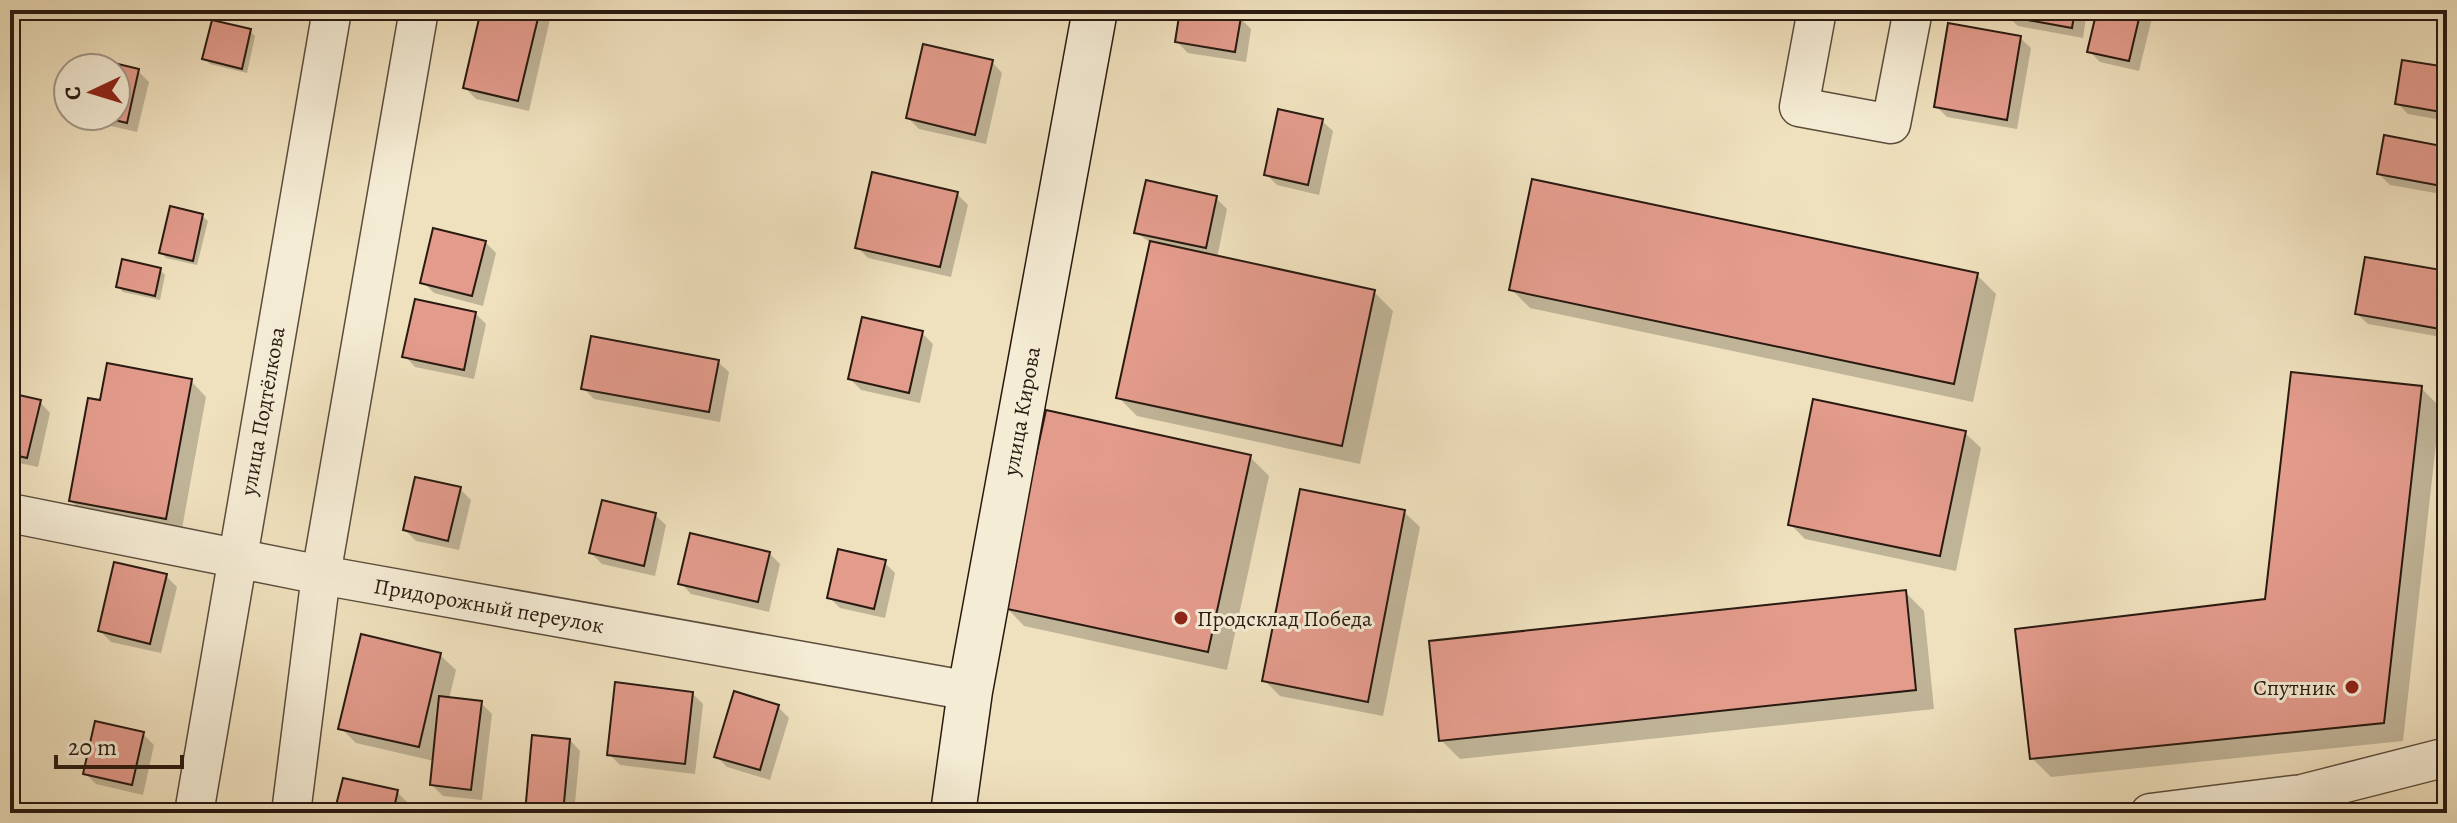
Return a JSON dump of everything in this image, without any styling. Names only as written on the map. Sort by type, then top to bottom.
[{"type":"street","name":"улица Подтёлкова","points":[[194,813],[332,10]]},
{"type":"street","points":[[291,813],[321,575],[419,10]]},
{"type":"street","name":"улица Кирова","points":[[953,813],[970,691],[1095,10]]},
{"type":"street","points":[[1817,10],[1799,107],[1891,124],[1913,10]]},
{"type":"street","name":"Придорожный переулок","points":[[10,513],[321,575],[970,691]]},
{"type":"street","points":[[2150,813],[2302,794],[2447,757]]},
{"type":"building","points":[[481,10],[540,10],[518,101],[463,88]]},
{"type":"building","points":[[1180,10],[1225,10],[1241,17],[1235,52],[1175,42]]},
{"type":"building","points":[[2006,10],[2075,10],[2072,28],[2005,16]]},
{"type":"building","points":[[2097,10],[2141,10],[2129,61],[2087,52]]},
{"type":"building","points":[[212,20],[251,29],[242,69],[202,59]]},
{"type":"building","points":[[1948,23],[2021,36],[2007,120],[1934,107]]},
{"type":"building","points":[[923,44],[993,60],[975,135],[906,118]]},
{"type":"building","points":[[2402,60],[2447,67],[2447,113],[2395,104]]},
{"type":"building","points":[[132,67],[139,69],[132,100]]},
{"type":"building","points":[[1278,109],[1323,119],[1308,185],[1264,175]]},
{"type":"building","points":[[2384,135],[2447,147],[2447,187],[2377,174]]},
{"type":"building","points":[[872,172],[958,192],[940,267],[855,248]]},
{"type":"building","points":[[1532,179],[1978,273],[1954,384],[1509,290]]},
{"type":"building","points":[[1146,180],[1217,196],[1206,248],[1134,233]]},
{"type":"building","points":[[170,206],[203,214],[193,261],[159,253]]},
{"type":"building","points":[[433,228],[486,241],[472,296],[420,283]]},
{"type":"building","points":[[1150,241],[1375,290],[1342,446],[1116,398]]},
{"type":"building","points":[[2365,257],[2447,271],[2446,330],[2355,314]]},
{"type":"building","points":[[122,259],[161,268],[155,296],[116,287]]},
{"type":"building","points":[[415,299],[476,312],[464,370],[402,357]]},
{"type":"building","points":[[862,317],[923,331],[909,393],[848,379]]},
{"type":"building","points":[[591,336],[719,360],[709,412],[581,389]]},
{"type":"building","points":[[107,363],[192,379],[166,519],[69,501],[88,398],[100,400]]},
{"type":"building","points":[[2291,372],[2422,386],[2384,723],[2030,759],[2015,629],[2265,599]]},
{"type":"building","points":[[10,393],[41,400],[27,458],[10,454]]},
{"type":"building","points":[[1813,399],[1966,431],[1940,556],[1788,525]]},
{"type":"building","points":[[1046,410],[1251,455],[1208,652],[1003,608]]},
{"type":"building","points":[[415,477],[461,487],[448,541],[403,530]]},
{"type":"building","points":[[1300,489],[1405,510],[1368,702],[1262,681]]},
{"type":"building","points":[[602,500],[656,513],[644,566],[589,553]]},
{"type":"building","points":[[690,533],[770,552],[758,602],[678,584]]},
{"type":"building","points":[[838,549],[886,560],[874,609],[827,598]]},
{"type":"building","points":[[114,562],[167,574],[150,644],[98,631]]},
{"type":"building","points":[[1906,590],[1916,690],[1439,741],[1429,641]]},
{"type":"building","points":[[361,634],[441,653],[419,747],[338,729]]},
{"type":"building","points":[[615,682],[693,692],[685,764],[607,755]]},
{"type":"building","points":[[734,691],[779,705],[760,770],[714,757]]},
{"type":"building","points":[[439,696],[482,701],[471,790],[430,785]]},
{"type":"building","points":[[95,721],[144,732],[132,785],[83,774]]},
{"type":"building","points":[[532,735],[570,739],[563,813],[525,813]]},
{"type":"building","points":[[343,778],[398,790],[393,813],[334,813]]},
{"type":"place","name":"Продсклад Победа","points":[[1181,618]]},
{"type":"place","name":"Спутник","points":[[2352,687]]}]
